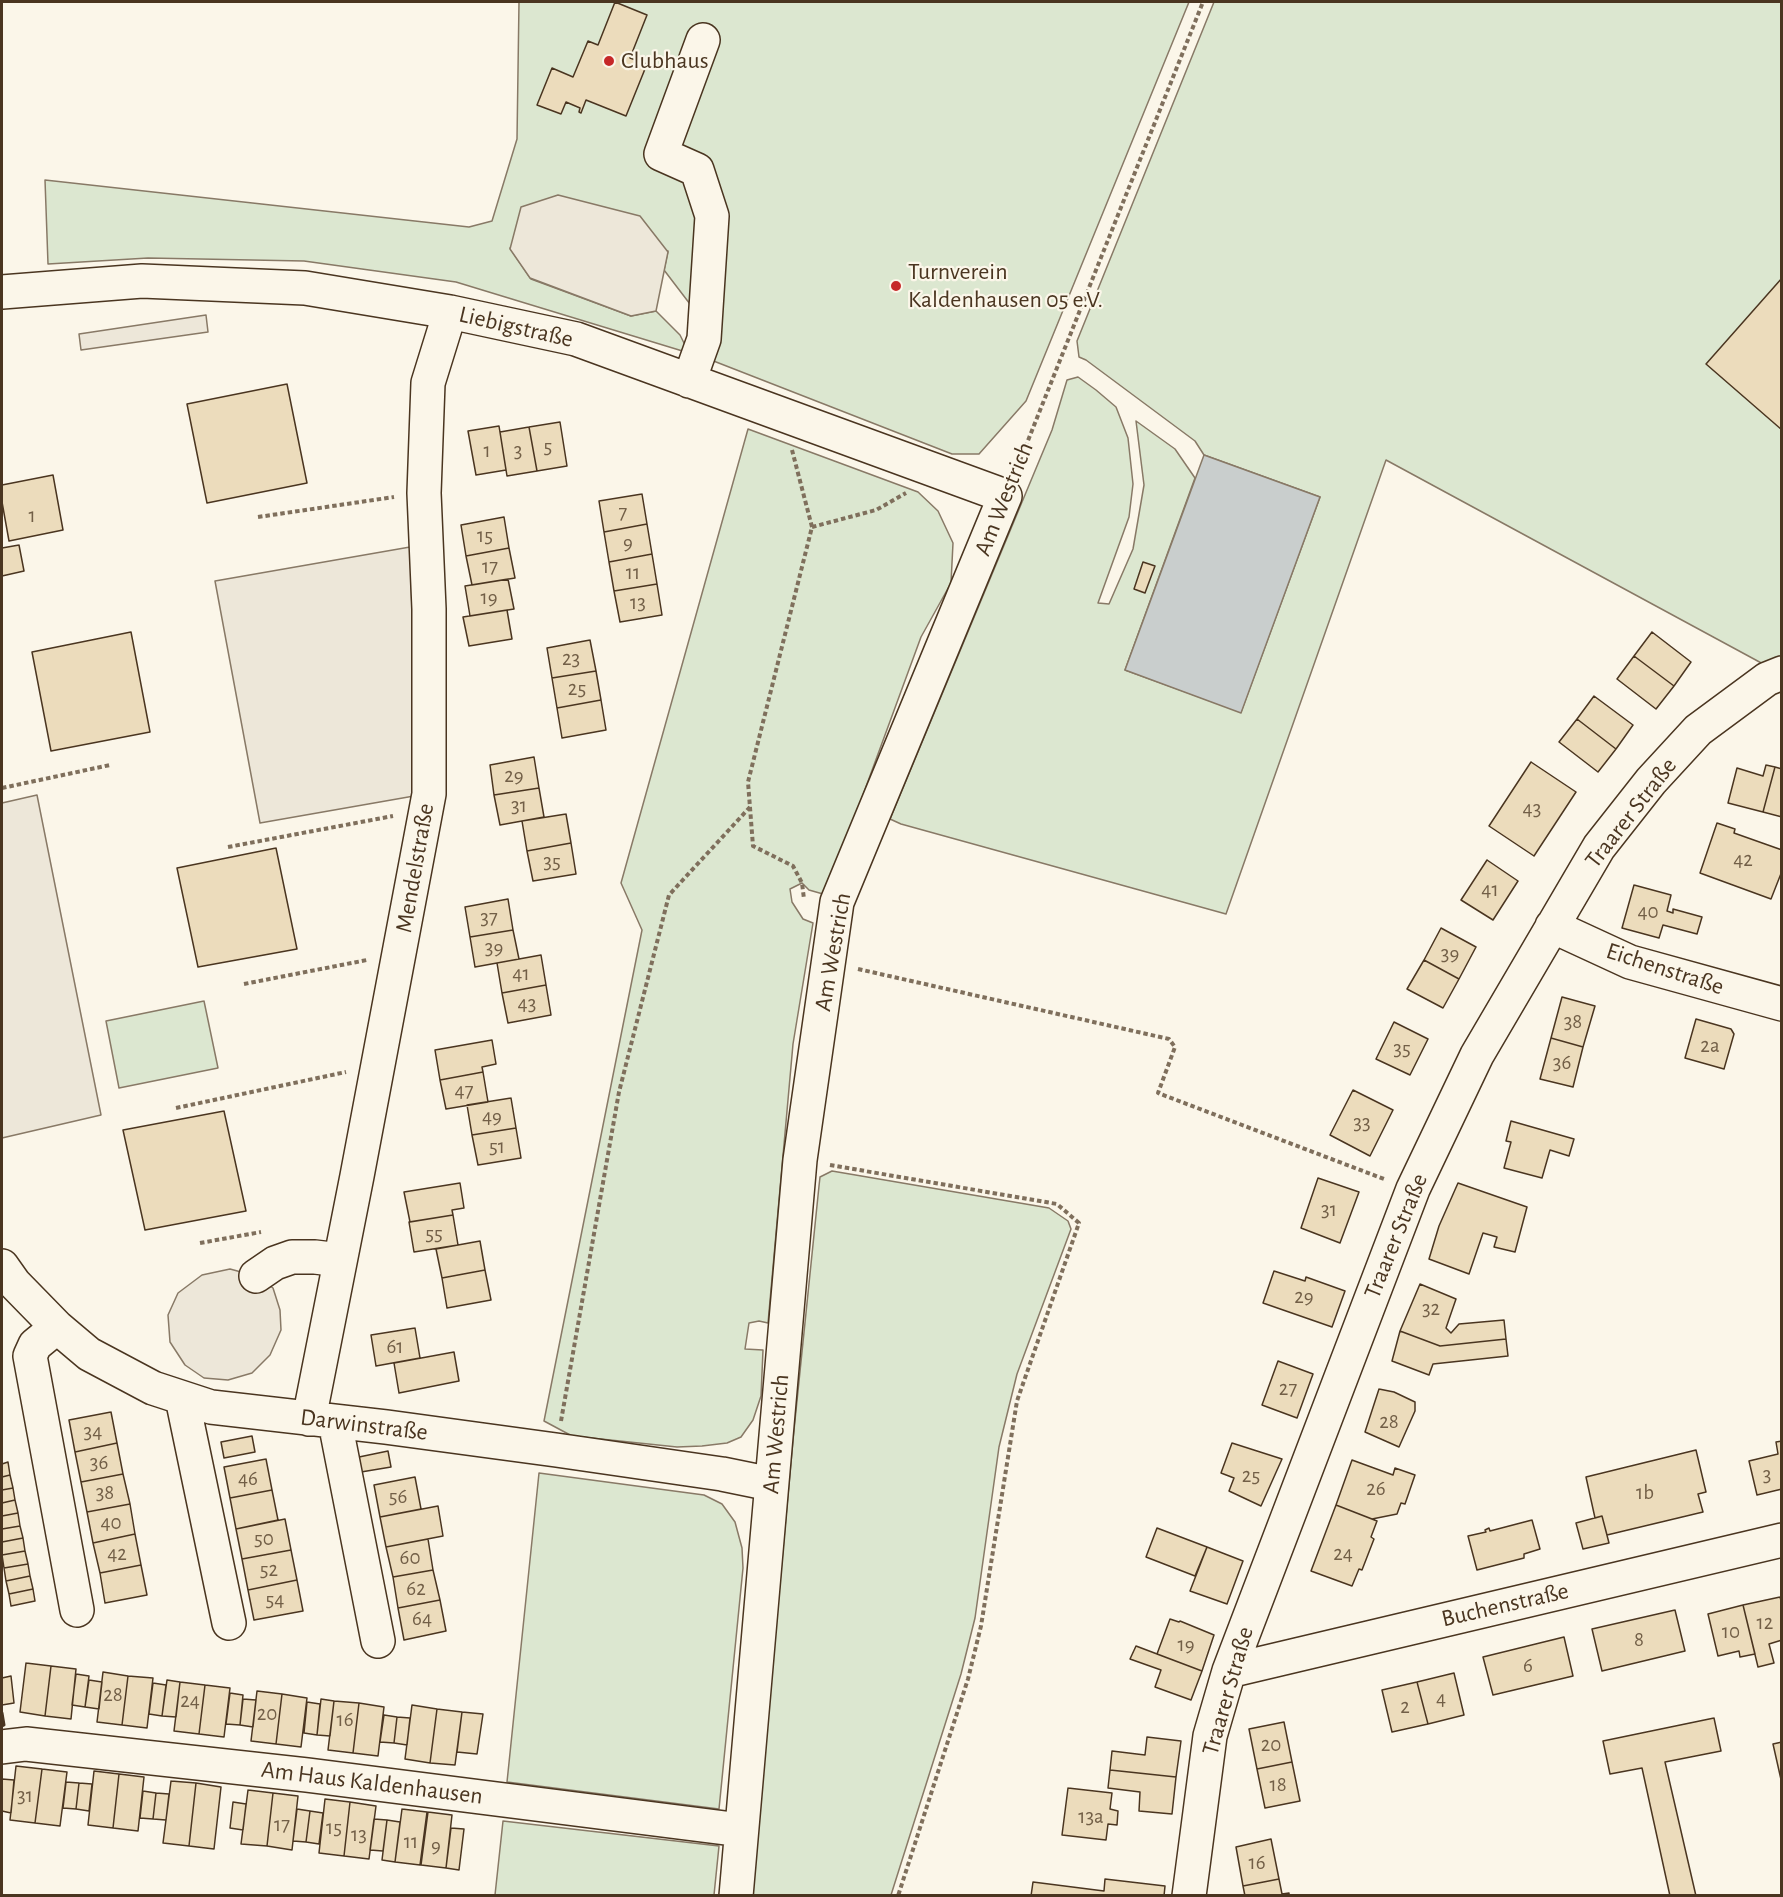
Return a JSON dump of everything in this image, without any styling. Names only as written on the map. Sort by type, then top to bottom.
[{"type":"street","points":[[689,381],[704,339],[712,216],[697,170],[661,154],[703,40]]},
{"type":"street","name":"Liebigstraße","points":[[2,292],[142,281],[305,288],[450,312],[576,339],[1005,496]]},
{"type":"street","name":"Mendelstraße","points":[[322,1420],[340,1260],[429,794],[429,609],[424,493],[428,383],[450,312]]},
{"type":"street","name":"Am Westrich","points":[[736,1896],[800,1160],[837,902],[1005,496]]},
{"type":"street","name":"Traarer Straße","points":[[1189,1896],[1210,1736],[1229,1671],[1413,1190],[1477,1055],[1599,847],[1651,781],[1698,730],[1767,679],[1782,672]]},
{"type":"street","name":"Eichenstraße","points":[[1552,926],[1630,962],[1782,1004]]},
{"type":"street","points":[[256,1276],[275,1263],[292,1257],[340,1260]]},
{"type":"street","name":"Darwinstraße","points":[[2,1266],[14,1283],[57,1327],[89,1354],[153,1388],[211,1407],[556,1450],[722,1474],[771,1484]]},
{"type":"street","points":[[57,1327],[35,1345],[30,1356],[77,1610]]},
{"type":"street","points":[[182,1398],[229,1623]]},
{"type":"street","points":[[322,1420],[378,1641]]},
{"type":"street","name":"Buchenstraße","points":[[1229,1671],[1782,1540]]},
{"type":"street","name":"Am Haus Kaldenhausen","points":[[2,1747],[26,1744],[307,1775],[741,1830]]},
{"type":"path","name":"Am Westrich","points":[[1005,496],[1203,2]]},
{"type":"path","points":[[782,415],[812,527],[748,782],[753,846],[794,866],[802,883],[803,898],[814,910],[835,917]]},
{"type":"path","points":[[812,527],[876,510],[940,473]]},
{"type":"path","points":[[258,517],[424,493]]},
{"type":"path","points":[[2,788],[111,765]]},
{"type":"path","points":[[556,1450],[619,1092],[669,895],[750,807]]},
{"type":"path","points":[[228,847],[387,816],[426,811]]},
{"type":"path","points":[[244,984],[399,953]]},
{"type":"path","points":[[829,963],[1169,1039],[1175,1047],[1158,1093],[1413,1190]]},
{"type":"path","points":[[176,1108],[378,1065]]},
{"type":"path","points":[[800,1160],[1056,1204],[1079,1223],[1017,1401],[981,1626],[968,1679],[898,1896]]},
{"type":"green space","name":"Turnverein Kaldenhausen 05 e.V.","points":[[519,2],[1189,2],[1026,401],[979,454],[952,454],[711,360],[728,212],[702,203],[693,308],[664,270],[668,251],[510,248],[531,279],[631,316],[656,311],[680,335],[689,353],[456,282],[304,261],[148,258],[48,264],[45,180],[469,227],[492,221],[517,139]]},
{"type":"green space","points":[[1214,2],[1781,2],[1781,659],[1765,665],[1386,460],[1226,914],[901,824],[890,819],[1052,430],[1067,380],[1078,377],[1116,407],[1128,438],[1133,484],[1129,517],[1098,603],[1109,604],[1133,549],[1144,485],[1136,421],[1175,449],[1195,478],[1125,670],[1241,712],[1320,497],[1204,455],[1195,441],[1079,357],[1077,341]]},
{"type":"green space","points":[[748,429],[918,492],[938,511],[953,543],[951,583],[921,637],[831,882],[823,894],[809,890],[802,883],[790,889],[792,902],[803,919],[813,923],[793,1044],[768,1323],[759,1321],[749,1323],[745,1349],[763,1350],[761,1396],[753,1420],[741,1437],[727,1443],[702,1446],[677,1447],[572,1436],[544,1421],[642,930],[621,883]]},
{"type":"green space","points":[[204,1001],[218,1068],[119,1088],[106,1021]]},
{"type":"green space","points":[[832,1171],[1049,1208],[1068,1221],[1071,1229],[1017,1374],[999,1447],[975,1618],[961,1674],[891,1895],[751,1896],[820,1177]]},
{"type":"green space","points":[[539,1473],[704,1495],[722,1504],[735,1522],[742,1548],[743,1568],[719,1809],[507,1782]]},
{"type":"green space","points":[[503,1821],[719,1846],[714,1895],[495,1895]]},
{"type":"shaded area","points":[[558,195],[640,216],[668,252],[656,311],[631,316],[530,278],[510,249],[521,207]]},
{"type":"shaded area","points":[[206,315],[208,332],[81,350],[79,334]]},
{"type":"shaded area","points":[[1204,455],[1320,497],[1241,713],[1125,670]]},
{"type":"shaded area","points":[[410,547],[417,767],[414,796],[260,823],[215,581]]},
{"type":"shaded area","points":[[37,795],[101,1115],[2,1138],[2,803]]},
{"type":"shaded area","points":[[230,1269],[256,1276],[273,1288],[280,1310],[281,1330],[270,1355],[252,1373],[228,1380],[204,1378],[185,1365],[170,1342],[168,1315],[178,1293],[202,1275]]},
{"type":"building","name":"Clubhaus","points":[[615,2],[647,15],[630,58],[647,64],[626,116],[586,100],[581,113],[580,108],[566,102],[561,114],[537,105],[552,68],[573,77],[588,41],[598,45]]},
{"type":"building","points":[[1782,278],[1782,430],[1706,364]]},
{"type":"building","points":[[287,384],[307,483],[207,503],[187,404]]},
{"type":"building","points":[[560,422],[567,466],[537,471],[529,427]]},
{"type":"building","points":[[499,426],[506,470],[476,475],[468,431]]},
{"type":"building","points":[[529,427],[537,471],[507,476],[500,432]]},
{"type":"building","points":[[53,475],[63,530],[9,541],[2,502],[2,485]]},
{"type":"building","points":[[642,494],[647,524],[604,532],[599,501]]},
{"type":"building","points":[[504,517],[509,548],[466,556],[461,525]]},
{"type":"building","points":[[647,524],[652,554],[609,562],[604,532]]},
{"type":"building","points":[[19,545],[24,571],[2,576],[2,548]]},
{"type":"building","points":[[509,548],[515,578],[472,585],[466,556]]},
{"type":"building","points":[[652,554],[657,584],[614,591],[609,562]]},
{"type":"building","points":[[1143,562],[1155,566],[1145,593],[1134,589]]},
{"type":"building","points":[[508,579],[514,609],[470,616],[465,586]]},
{"type":"building","points":[[657,584],[662,615],[620,622],[614,591]]},
{"type":"building","points":[[507,610],[512,639],[469,646],[463,617]]},
{"type":"building","points":[[131,632],[150,732],[51,751],[32,652]]},
{"type":"building","points":[[1652,632],[1691,662],[1674,686],[1634,656]]},
{"type":"building","points":[[590,640],[596,671],[552,678],[547,648]]},
{"type":"building","points":[[1634,656],[1674,686],[1656,709],[1617,679]]},
{"type":"building","points":[[596,671],[601,700],[557,708],[552,678]]},
{"type":"building","points":[[1594,696],[1633,725],[1616,749],[1577,719]]},
{"type":"building","points":[[601,700],[606,730],[562,738],[557,708]]},
{"type":"building","points":[[1577,719],[1616,749],[1598,772],[1559,742]]},
{"type":"building","points":[[534,757],[539,788],[494,795],[490,765]]},
{"type":"building","points":[[1531,762],[1576,792],[1534,856],[1489,826]]},
{"type":"building","points":[[1766,765],[1775,767],[1763,812],[1728,803],[1737,768],[1763,776]]},
{"type":"building","points":[[1775,767],[1782,769],[1782,817],[1763,812]]},
{"type":"building","points":[[539,788],[544,817],[500,825],[494,795]]},
{"type":"building","points":[[566,814],[571,843],[527,851],[522,821]]},
{"type":"building","points":[[1717,823],[1735,829],[1734,833],[1782,850],[1782,871],[1771,899],[1700,873]]},
{"type":"building","points":[[571,843],[576,874],[533,881],[527,851]]},
{"type":"building","points":[[276,848],[297,949],[198,967],[177,868]]},
{"type":"building","points":[[1487,860],[1518,881],[1493,920],[1461,900]]},
{"type":"building","points":[[1634,885],[1671,895],[1667,911],[1673,913],[1673,909],[1702,917],[1697,934],[1663,925],[1659,938],[1622,928]]},
{"type":"building","points":[[508,899],[513,930],[470,937],[465,907]]},
{"type":"building","points":[[1441,928],[1476,947],[1459,979],[1424,960]]},
{"type":"building","points":[[513,930],[519,959],[475,967],[470,937]]},
{"type":"building","points":[[541,955],[546,985],[502,993],[497,963]]},
{"type":"building","points":[[1424,960],[1459,979],[1443,1008],[1407,989]]},
{"type":"building","points":[[546,985],[551,1015],[508,1023],[502,993]]},
{"type":"building","points":[[1562,997],[1595,1006],[1583,1047],[1551,1038]]},
{"type":"building","points":[[1696,1019],[1731,1029],[1734,1034],[1724,1069],[1685,1058]]},
{"type":"building","points":[[1394,1022],[1428,1039],[1410,1075],[1376,1059]]},
{"type":"building","points":[[1551,1038],[1583,1047],[1573,1087],[1540,1079]]},
{"type":"building","points":[[492,1040],[496,1064],[482,1067],[483,1072],[440,1080],[435,1050]]},
{"type":"building","points":[[483,1072],[488,1102],[446,1109],[440,1080]]},
{"type":"building","points":[[1353,1090],[1393,1110],[1370,1156],[1330,1135]]},
{"type":"building","points":[[511,1098],[516,1128],[472,1135],[467,1105]]},
{"type":"building","points":[[224,1111],[246,1211],[145,1230],[123,1130]]},
{"type":"building","points":[[1511,1121],[1574,1139],[1569,1156],[1550,1150],[1542,1178],[1504,1168],[1511,1142],[1506,1141]]},
{"type":"building","points":[[516,1128],[521,1158],[478,1165],[472,1135]]},
{"type":"building","points":[[1318,1178],[1359,1192],[1340,1243],[1301,1228]]},
{"type":"building","points":[[460,1183],[464,1208],[452,1210],[453,1215],[410,1222],[404,1192]]},
{"type":"building","points":[[1458,1183],[1527,1207],[1515,1252],[1494,1247],[1497,1237],[1483,1233],[1469,1274],[1429,1259],[1439,1226]]},
{"type":"building","points":[[453,1215],[458,1245],[414,1252],[409,1222]]},
{"type":"building","points":[[480,1241],[485,1270],[442,1278],[436,1249]]},
{"type":"building","points":[[485,1270],[491,1300],[447,1308],[442,1278]]},
{"type":"building","points":[[1274,1271],[1305,1281],[1306,1277],[1345,1291],[1332,1327],[1263,1303]]},
{"type":"building","points":[[1420,1284],[1456,1299],[1446,1328],[1451,1333],[1459,1324],[1504,1320],[1506,1339],[1440,1346],[1400,1331]]},
{"type":"building","points":[[415,1328],[420,1358],[376,1366],[371,1335]]},
{"type":"building","points":[[1400,1331],[1440,1346],[1506,1339],[1508,1356],[1433,1364],[1429,1375],[1392,1361]]},
{"type":"building","points":[[454,1352],[459,1381],[399,1393],[394,1363]]},
{"type":"building","points":[[1278,1361],[1313,1374],[1297,1418],[1262,1405]]},
{"type":"building","points":[[1379,1389],[1394,1392],[1415,1402],[1415,1411],[1399,1447],[1365,1432]]},
{"type":"building","points":[[111,1412],[117,1443],[75,1452],[69,1420]]},
{"type":"building","points":[[252,1436],[255,1452],[224,1458],[221,1442]]},
{"type":"building","points":[[1782,1441],[1782,1489],[1757,1495],[1749,1461],[1778,1454],[1776,1442]]},
{"type":"building","points":[[117,1443],[123,1474],[81,1482],[75,1452]]},
{"type":"building","points":[[1232,1443],[1282,1459],[1261,1506],[1229,1491],[1234,1478],[1221,1473]]},
{"type":"building","points":[[1696,1450],[1706,1492],[1698,1494],[1703,1512],[1607,1535],[1602,1516],[1595,1518],[1586,1477]]},
{"type":"building","points":[[388,1451],[391,1467],[361,1472],[359,1457]]},
{"type":"building","points":[[266,1459],[272,1490],[230,1498],[224,1467]]},
{"type":"building","points":[[1352,1460],[1393,1475],[1395,1468],[1415,1475],[1405,1504],[1401,1503],[1397,1514],[1372,1519],[1336,1505]]},
{"type":"building","points":[[8,1462],[10,1475],[2,1477],[2,1464]]},
{"type":"building","points":[[123,1474],[130,1504],[87,1512],[81,1482]]},
{"type":"building","points":[[10,1475],[13,1488],[2,1490],[2,1477]]},
{"type":"building","points":[[415,1477],[421,1509],[380,1517],[374,1485]]},
{"type":"building","points":[[13,1488],[15,1500],[2,1503],[2,1490]]},
{"type":"building","points":[[272,1490],[278,1520],[236,1529],[230,1498]]},
{"type":"building","points":[[15,1500],[18,1513],[2,1516],[2,1503]]},
{"type":"building","points":[[130,1504],[135,1534],[93,1543],[87,1512]]},
{"type":"building","points":[[1336,1505],[1377,1521],[1371,1537],[1374,1539],[1362,1570],[1359,1569],[1352,1586],[1311,1571]]},
{"type":"building","points":[[438,1506],[443,1536],[386,1547],[380,1517]]},
{"type":"building","points":[[18,1513],[20,1526],[2,1529],[2,1516]]},
{"type":"building","points":[[1602,1516],[1609,1543],[1583,1549],[1576,1523]]},
{"type":"building","points":[[285,1519],[291,1550],[242,1559],[236,1529]]},
{"type":"building","points":[[1532,1520],[1540,1549],[1524,1554],[1524,1558],[1477,1570],[1468,1536],[1486,1532],[1485,1530],[1489,1528],[1490,1531]]},
{"type":"building","points":[[20,1526],[23,1538],[2,1542],[2,1529]]},
{"type":"building","points":[[1157,1528],[1207,1547],[1195,1576],[1146,1557]]},
{"type":"building","points":[[135,1534],[141,1565],[100,1573],[93,1543]]},
{"type":"building","points":[[23,1538],[25,1551],[2,1555],[2,1542]]},
{"type":"building","points":[[428,1539],[433,1570],[393,1577],[386,1547]]},
{"type":"building","points":[[1207,1547],[1243,1561],[1227,1604],[1190,1591]]},
{"type":"building","points":[[291,1550],[297,1580],[248,1590],[242,1559]]},
{"type":"building","points":[[25,1551],[28,1564],[4,1568],[2,1555]]},
{"type":"building","points":[[28,1564],[30,1576],[6,1581],[4,1568]]},
{"type":"building","points":[[141,1565],[147,1595],[105,1603],[100,1573]]},
{"type":"building","points":[[433,1570],[440,1600],[398,1608],[393,1577]]},
{"type":"building","points":[[30,1576],[33,1589],[9,1594],[6,1581]]},
{"type":"building","points":[[297,1580],[303,1611],[254,1620],[248,1590]]},
{"type":"building","points":[[33,1589],[35,1601],[11,1606],[9,1594]]},
{"type":"building","points":[[1780,1597],[1782,1640],[1769,1644],[1774,1663],[1758,1667],[1743,1605]]},
{"type":"building","points":[[440,1600],[446,1631],[404,1640],[398,1608]]},
{"type":"building","points":[[1743,1605],[1755,1654],[1740,1657],[1739,1651],[1718,1656],[1708,1614]]},
{"type":"building","points":[[1675,1610],[1685,1651],[1602,1671],[1592,1629]]},
{"type":"building","points":[[1170,1619],[1214,1635],[1202,1671],[1157,1654]]},
{"type":"building","points":[[1564,1637],[1573,1676],[1493,1695],[1483,1657]]},
{"type":"building","points":[[1136,1646],[1202,1671],[1191,1700],[1155,1687],[1161,1670],[1130,1659]]},
{"type":"building","points":[[26,1663],[51,1666],[45,1716],[20,1712]]},
{"type":"building","points":[[51,1666],[76,1669],[71,1719],[45,1716]]},
{"type":"building","points":[[103,1672],[128,1676],[122,1725],[97,1722]]},
{"type":"building","points":[[1454,1673],[1464,1715],[1428,1724],[1417,1682]]},
{"type":"building","points":[[76,1674],[89,1676],[85,1707],[72,1705]]},
{"type":"building","points":[[11,1676],[14,1703],[2,1705],[2,1678]]},
{"type":"building","points":[[128,1676],[153,1678],[147,1728],[122,1725]]},
{"type":"building","points":[[89,1680],[102,1682],[99,1709],[85,1707]]},
{"type":"building","points":[[167,1680],[180,1682],[176,1717],[162,1716]]},
{"type":"building","points":[[180,1682],[205,1685],[199,1734],[174,1731]]},
{"type":"building","points":[[1417,1682],[1428,1724],[1392,1732],[1382,1690]]},
{"type":"building","points":[[153,1683],[166,1685],[162,1716],[149,1714]]},
{"type":"building","points":[[205,1685],[230,1688],[224,1737],[199,1734]]},
{"type":"building","points":[[257,1691],[282,1694],[276,1744],[251,1741]]},
{"type":"building","points":[[230,1693],[243,1695],[240,1725],[226,1724]]},
{"type":"building","points":[[282,1694],[307,1698],[301,1747],[276,1744]]},
{"type":"building","points":[[243,1699],[256,1700],[253,1727],[240,1725]]},
{"type":"building","points":[[321,1699],[334,1701],[330,1736],[317,1735]]},
{"type":"building","points":[[334,1701],[359,1703],[353,1753],[328,1750]]},
{"type":"building","points":[[307,1702],[320,1704],[317,1735],[304,1733]]},
{"type":"building","points":[[359,1703],[384,1707],[378,1756],[353,1753]]},
{"type":"building","points":[[412,1705],[437,1709],[430,1763],[405,1759]]},
{"type":"building","points":[[437,1709],[462,1712],[455,1765],[430,1763]]},
{"type":"building","points":[[462,1712],[483,1714],[477,1754],[457,1752]]},
{"type":"building","points":[[384,1715],[397,1717],[394,1743],[380,1742]]},
{"type":"building","points":[[397,1717],[410,1718],[407,1745],[394,1743]]},
{"type":"building","points":[[1714,1718],[1721,1751],[1665,1762],[1696,1896],[1670,1896],[1642,1768],[1610,1774],[1603,1741]]},
{"type":"building","points":[[1284,1722],[1292,1762],[1257,1769],[1249,1729]]},
{"type":"building","points":[[1147,1737],[1181,1741],[1176,1777],[1110,1770],[1112,1751],[1145,1755]]},
{"type":"building","points":[[1782,1742],[1782,1784],[1773,1744]]},
{"type":"building","points":[[1292,1762],[1300,1801],[1265,1808],[1257,1769]]},
{"type":"building","points":[[16,1766],[42,1769],[35,1823],[10,1820]]},
{"type":"building","points":[[42,1769],[67,1772],[60,1826],[35,1823]]},
{"type":"building","points":[[1110,1770],[1176,1777],[1172,1814],[1139,1811],[1140,1792],[1108,1788]]},
{"type":"building","points":[[94,1771],[119,1774],[113,1828],[88,1825]]},
{"type":"building","points":[[119,1774],[144,1777],[138,1831],[113,1828]]},
{"type":"building","points":[[2,1779],[14,1780],[11,1813],[2,1811]]},
{"type":"building","points":[[171,1781],[196,1783],[189,1846],[163,1843]]},
{"type":"building","points":[[66,1782],[79,1783],[76,1809],[63,1808]]},
{"type":"building","points":[[79,1783],[92,1784],[89,1811],[76,1809]]},
{"type":"building","points":[[196,1783],[221,1787],[214,1849],[189,1846]]},
{"type":"building","points":[[1068,1788],[1112,1793],[1110,1809],[1118,1811],[1117,1825],[1108,1824],[1106,1840],[1062,1835]]},
{"type":"building","points":[[248,1790],[273,1793],[267,1846],[241,1844]]},
{"type":"building","points":[[143,1791],[156,1793],[153,1819],[140,1818]]},
{"type":"building","points":[[156,1793],[169,1794],[166,1820],[153,1819]]},
{"type":"building","points":[[273,1793],[298,1796],[292,1850],[267,1846]]},
{"type":"building","points":[[325,1799],[350,1802],[344,1856],[319,1853]]},
{"type":"building","points":[[233,1802],[246,1804],[243,1830],[230,1828]]},
{"type":"building","points":[[350,1802],[376,1806],[369,1859],[344,1856]]},
{"type":"building","points":[[297,1809],[310,1811],[306,1842],[293,1841]]},
{"type":"building","points":[[402,1809],[427,1812],[420,1865],[395,1862]]},
{"type":"building","points":[[310,1811],[323,1813],[319,1844],[306,1842]]},
{"type":"building","points":[[428,1812],[452,1815],[446,1868],[421,1865]]},
{"type":"building","points":[[374,1819],[387,1820],[383,1851],[370,1850]]},
{"type":"building","points":[[387,1820],[400,1822],[395,1862],[382,1860]]},
{"type":"building","points":[[451,1828],[464,1829],[459,1870],[446,1868]]},
{"type":"building","points":[[1271,1839],[1279,1879],[1243,1886],[1236,1847]]},
{"type":"building","points":[[1105,1879],[1165,1886],[1164,1896],[1031,1896],[1033,1882],[1104,1891]]},
{"type":"building","points":[[1279,1879],[1282,1894],[1289,1893],[1289,1896],[1245,1896],[1243,1886]]},
{"type":"wall","points":[[2,1713],[4,1725],[2,1726]]},
{"type":"place","name":"Clubhaus","points":[[609,61]]},
{"type":"place","name":"Turnverein Kaldenhausen 05 e.V.","points":[[896,286]]}]
